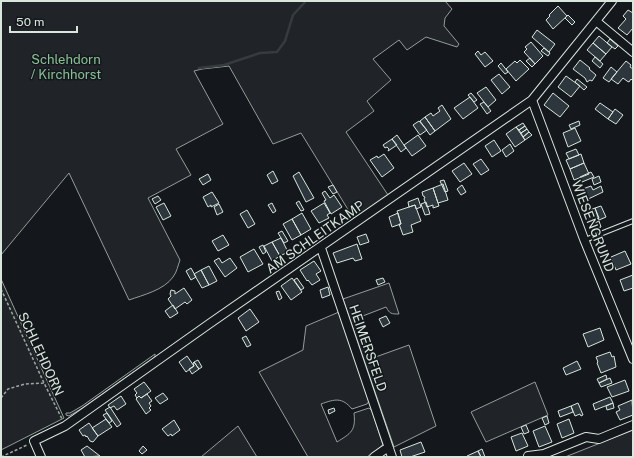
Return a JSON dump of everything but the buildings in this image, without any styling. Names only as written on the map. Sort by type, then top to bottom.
[{"type":"street","name":"AM SCHLEITKAMP","points":[[34,442],[65,426],[532,100],[612,1]]},
{"type":"street","points":[[596,21],[633,52]]},
{"type":"street","name":"WIESENGRUND","points":[[532,100],[585,240],[633,359]]},
{"type":"street","name":"HEIMERSFELD","points":[[321,248],[392,457]]},
{"type":"street","points":[[528,456],[544,454],[586,438],[599,439],[633,425]]},
{"type":"street","points":[[34,442],[41,457]]},
{"type":"street","points":[[374,457],[389,448]]},
{"type":"lane","points":[[585,240],[633,221]]},
{"type":"path","name":"SCHLEHDORN","points":[[1,289],[65,426]]},
{"type":"path","points":[[1,398],[8,389],[25,384],[44,383]]},
{"type":"path","points":[[1,457],[34,442]]},
{"type":"green space","name":"Schlehdorn / Kirchhorst","points":[[1,1],[445,1],[452,9],[445,18],[444,26],[459,44],[457,47],[426,37],[407,50],[399,40],[373,59],[391,80],[367,101],[374,111],[346,132],[388,195],[355,218],[352,216],[301,133],[273,144],[229,66],[194,71],[223,124],[176,149],[191,175],[148,198],[180,260],[174,275],[169,282],[153,292],[129,300],[69,173],[1,255]]},
{"type":"green space","points":[[1,279],[64,418],[1,450]]},
{"type":"green space","points":[[389,283],[399,314],[391,313],[386,307],[355,319],[360,336],[362,336],[370,359],[409,345],[436,426],[394,447],[343,299]]},
{"type":"green space","points":[[339,312],[369,401],[367,404],[352,409],[345,402],[338,400],[321,404],[337,442],[352,431],[354,424],[354,413],[369,408],[372,411],[383,445],[367,457],[308,457],[259,372],[303,350],[306,326]]},
{"type":"green space","points":[[155,354],[155,357],[81,409],[69,416],[66,415],[66,413],[70,413],[82,406]]},
{"type":"green space","points":[[535,382],[548,415],[486,442],[471,412]]},
{"type":"green space","points":[[238,426],[257,457],[201,457]]},
{"type":"green space","points":[[633,430],[633,457],[565,457]]},
{"type":"waterway","points":[[199,68],[224,65],[260,53],[277,52],[285,41],[293,15],[306,1]]}]
